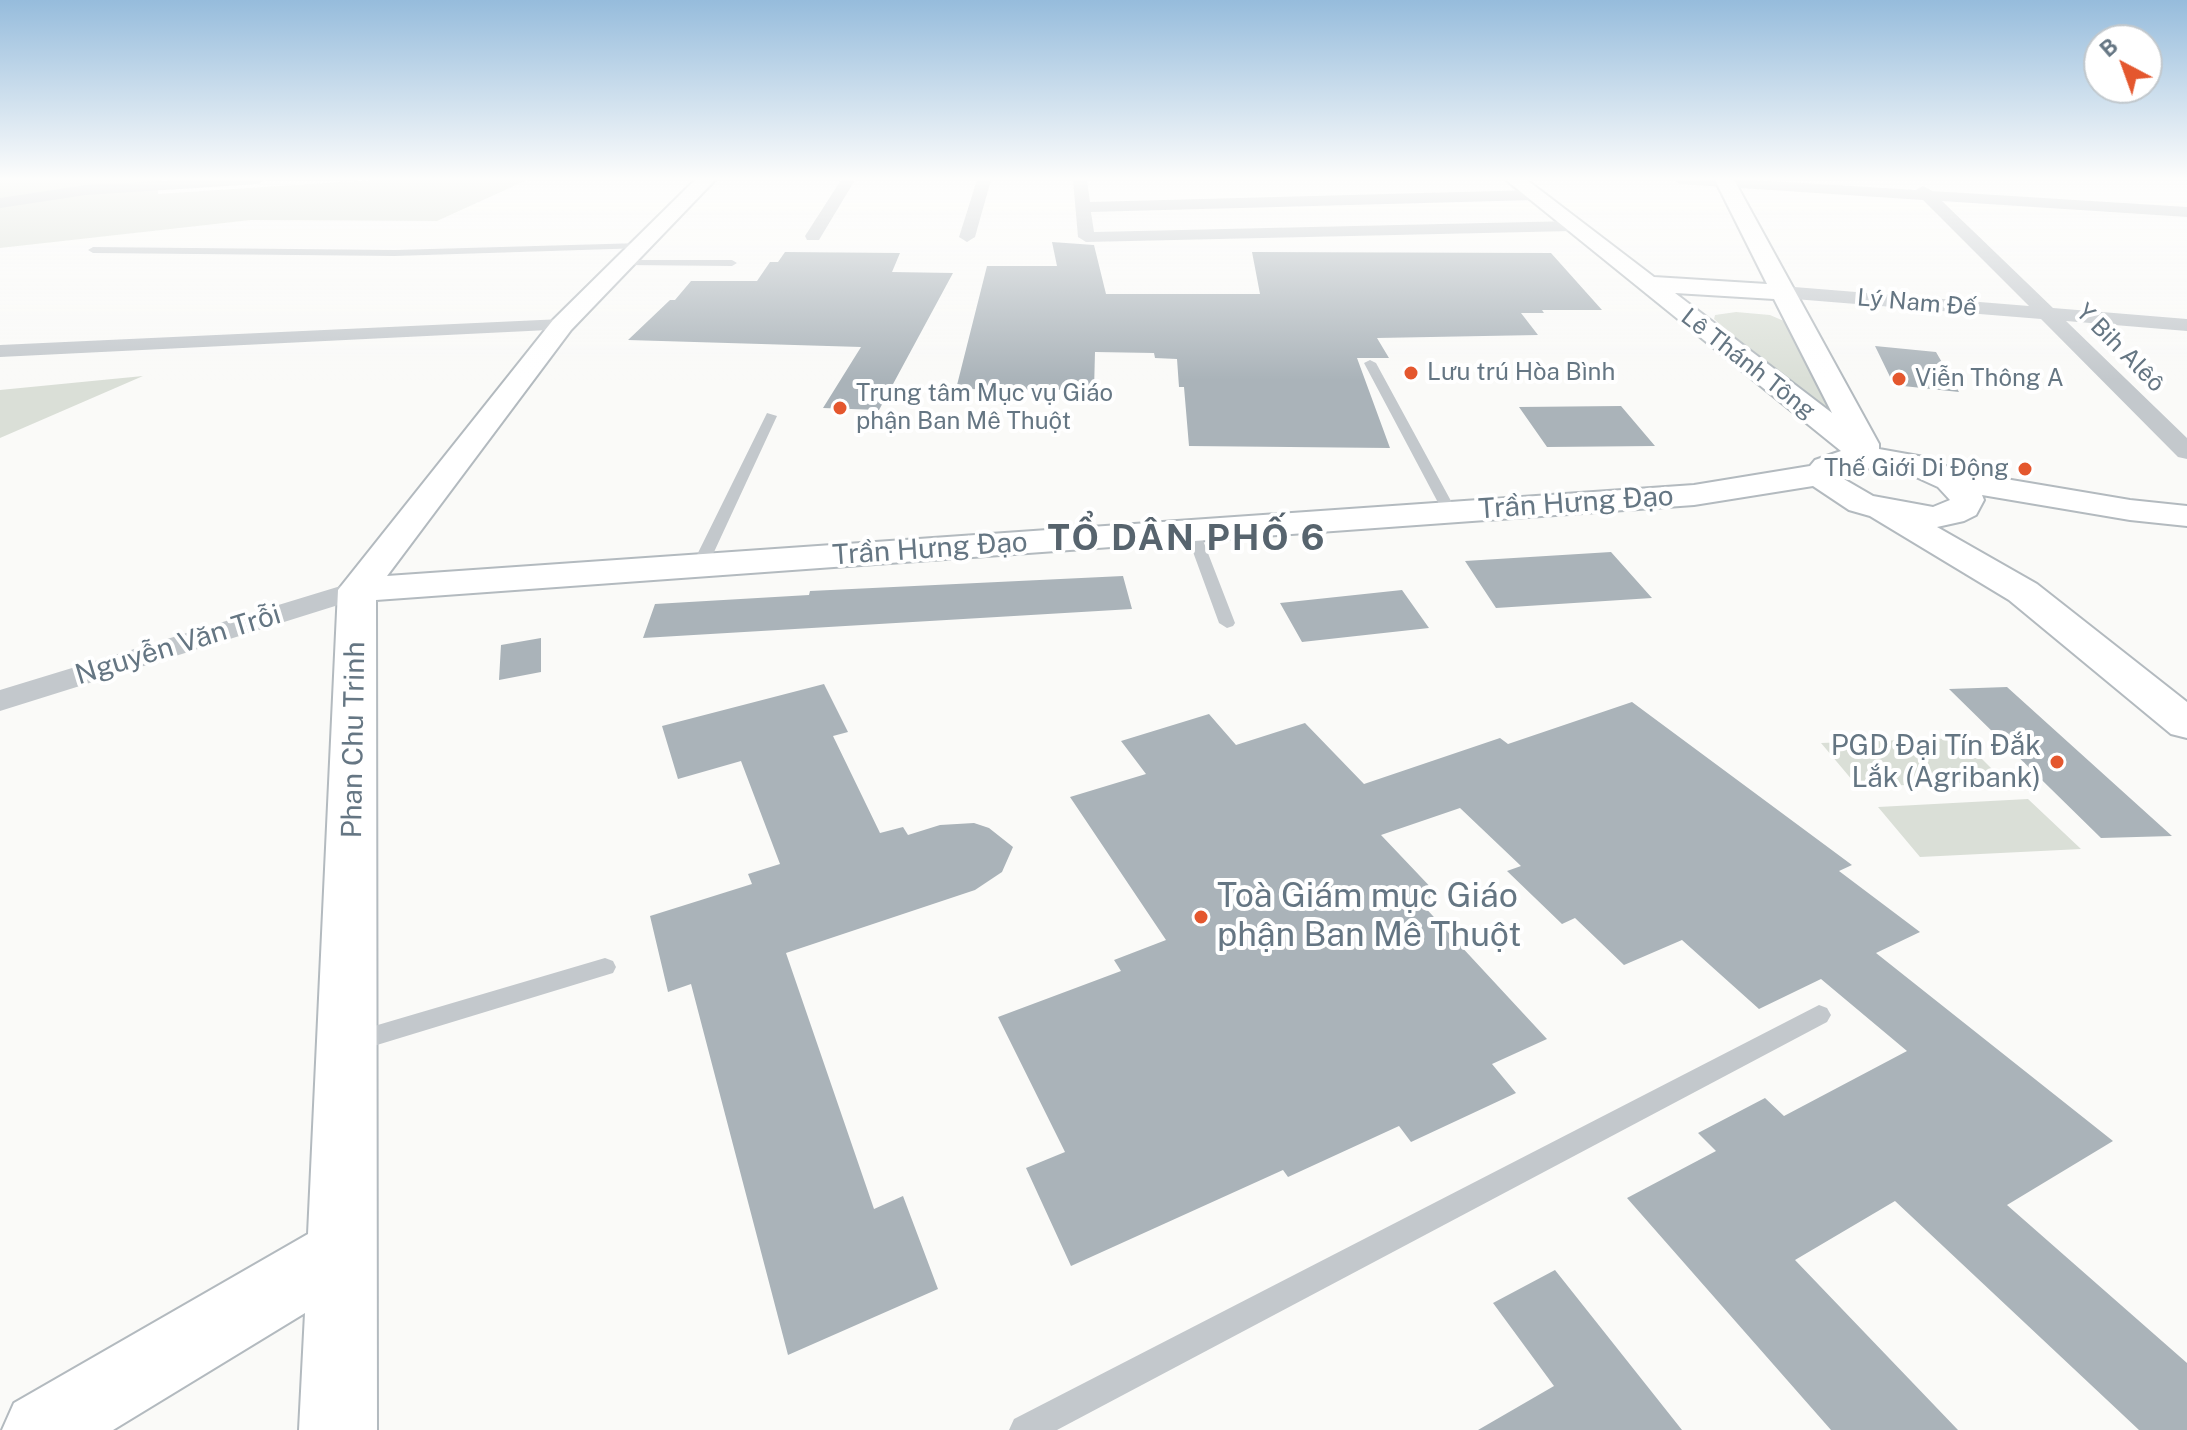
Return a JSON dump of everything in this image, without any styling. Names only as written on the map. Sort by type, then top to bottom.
[{"type":"main road","points":[[357,590],[562,325],[640,247]]},
{"type":"main road","name":"Lê Thánh Tông","points":[[1598,247],[1869,457]]},
{"type":"main road","points":[[1758,247],[1869,457],[1913,464],[1955,501],[2023,592]]},
{"type":"main road","name":"Lý Nam Đế","points":[[1646,284],[1782,292]]},
{"type":"main road","name":"Trần Hưng Đạo","points":[[357,590],[1694,495],[1824,474],[1826,467],[1835,461],[1869,457]]},
{"type":"main road","points":[[1824,474],[1835,489],[2023,592],[2187,724]]},
{"type":"main road","name":"Trần Hưng Đạo","points":[[1694,495],[1872,507],[1933,517],[1955,501]]},
{"type":"main road","points":[[1955,501],[2187,516]]},
{"type":"main road","name":"Phan Chu Trinh","points":[[338,1430],[357,590]]},
{"type":"main road","points":[[41,1430],[342,1252]]},
{"type":"street","name":"Y Bih Alêô","points":[[1980,247],[2187,452]]},
{"type":"street","name":"Lý Nam Đế","points":[[1782,292],[2187,325]]},
{"type":"street","points":[[0,351],[562,325]]},
{"type":"street","name":"Nguyễn Văn Trỗi","points":[[0,701],[357,590]]},
{"type":"lane","points":[[93,250],[633,254],[732,263]]},
{"type":"lane","points":[[1370,363],[1450,512]]},
{"type":"lane","points":[[700,565],[771,416]]},
{"type":"lane","points":[[1192,530],[1227,623]]},
{"type":"lane","points":[[347,1044],[605,967]]},
{"type":"lane","points":[[1025,1430],[1819,1015]]},
{"type":"shaded area","points":[[1736,312],[1770,315],[1784,321],[1859,449],[1714,319],[1715,315]]},
{"type":"shaded area","points":[[143,376],[0,438],[0,390]]},
{"type":"shaded area","points":[[1961,738],[2004,781],[1858,787],[1821,743]]},
{"type":"shaded area","points":[[2028,799],[2081,849],[1920,857],[1878,807]]},
{"type":"building","points":[[1053,247],[1094,247],[1106,294],[1260,294],[1252,252],[1551,253],[1602,310],[1521,313],[1538,335],[1377,338],[1389,358],[1357,358],[1390,448],[1189,446],[1184,387],[1179,387],[1177,359],[1155,358],[1154,353],[1095,352],[1094,390],[956,389],[987,266],[1057,266]]},
{"type":"building","points":[[785,252],[900,253],[892,272],[953,273],[879,410],[823,408],[861,347],[628,340],[670,300],[675,300],[691,281],[757,281],[770,262],[778,262]]},
{"type":"building","points":[[1875,346],[1936,352],[1959,392],[1894,385]]},
{"type":"building","points":[[1621,406],[1655,446],[1547,447],[1519,407]]},
{"type":"building","points":[[1611,552],[1652,598],[1496,608],[1465,561]]},
{"type":"building","points":[[1123,576],[1132,609],[643,638],[655,604],[809,595],[810,591]]},
{"type":"building","points":[[1402,590],[1429,628],[1302,642],[1280,603]]},
{"type":"building","points":[[541,638],[541,672],[499,680],[501,645]]},
{"type":"building","points":[[824,684],[848,732],[833,736],[880,833],[903,827],[908,835],[940,825],[974,823],[989,828],[1013,847],[1002,872],[975,890],[786,953],[874,1209],[903,1196],[938,1289],[788,1355],[691,984],[668,992],[650,916],[752,884],[748,874],[780,864],[741,761],[678,779],[662,726]]},
{"type":"building","name":"PGD Đại Tín Đắk Lắk (Agribank)","points":[[2007,687],[2172,836],[2101,838],[1949,689]]},
{"type":"building","points":[[1632,702],[1852,865],[1839,871],[1920,932],[1876,953],[2113,1141],[2007,1205],[2187,1363],[2187,1430],[2139,1430],[1895,1201],[1795,1260],[1958,1430],[1831,1430],[1627,1198],[1716,1151],[1698,1133],[1765,1098],[1784,1116],[1907,1051],[1821,979],[1759,1009],[1682,940],[1624,965],[1575,918],[1562,924],[1507,871],[1521,866],[1460,808],[1381,835],[1438,895],[1420,902],[1547,1039],[1492,1064],[1516,1093],[1411,1142],[1399,1126],[1288,1177],[1283,1170],[1071,1266],[1026,1168],[1065,1152],[998,1017],[1121,971],[1114,960],[1166,940],[1070,797],[1146,774],[1121,741],[1209,714],[1236,745],[1305,723],[1364,784],[1500,738],[1508,744]]},
{"type":"building","points":[[1555,1270],[1682,1430],[1478,1430],[1554,1386],[1493,1303]]},
{"type":"place","name":"Lưu trú Hòa Bình","points":[[1411,373]]},
{"type":"place","name":"Viễn Thông A","points":[[1899,379]]},
{"type":"place","name":"Trung tâm Mục vụ Giáo phận Ban Mê Thuột","points":[[840,408]]},
{"type":"place","name":"Thế Giới Di Động","points":[[2025,469]]},
{"type":"place","name":"PGD Đại Tín Đắk Lắk (Agribank)","points":[[2057,762]]},
{"type":"place","name":"Toà Giám mục Giáo phận Ban Mê Thuột","points":[[1201,917]]},
{"type":"district","name":"TỔ DÂN PHỐ 6","points":[[1187,539]]}]
